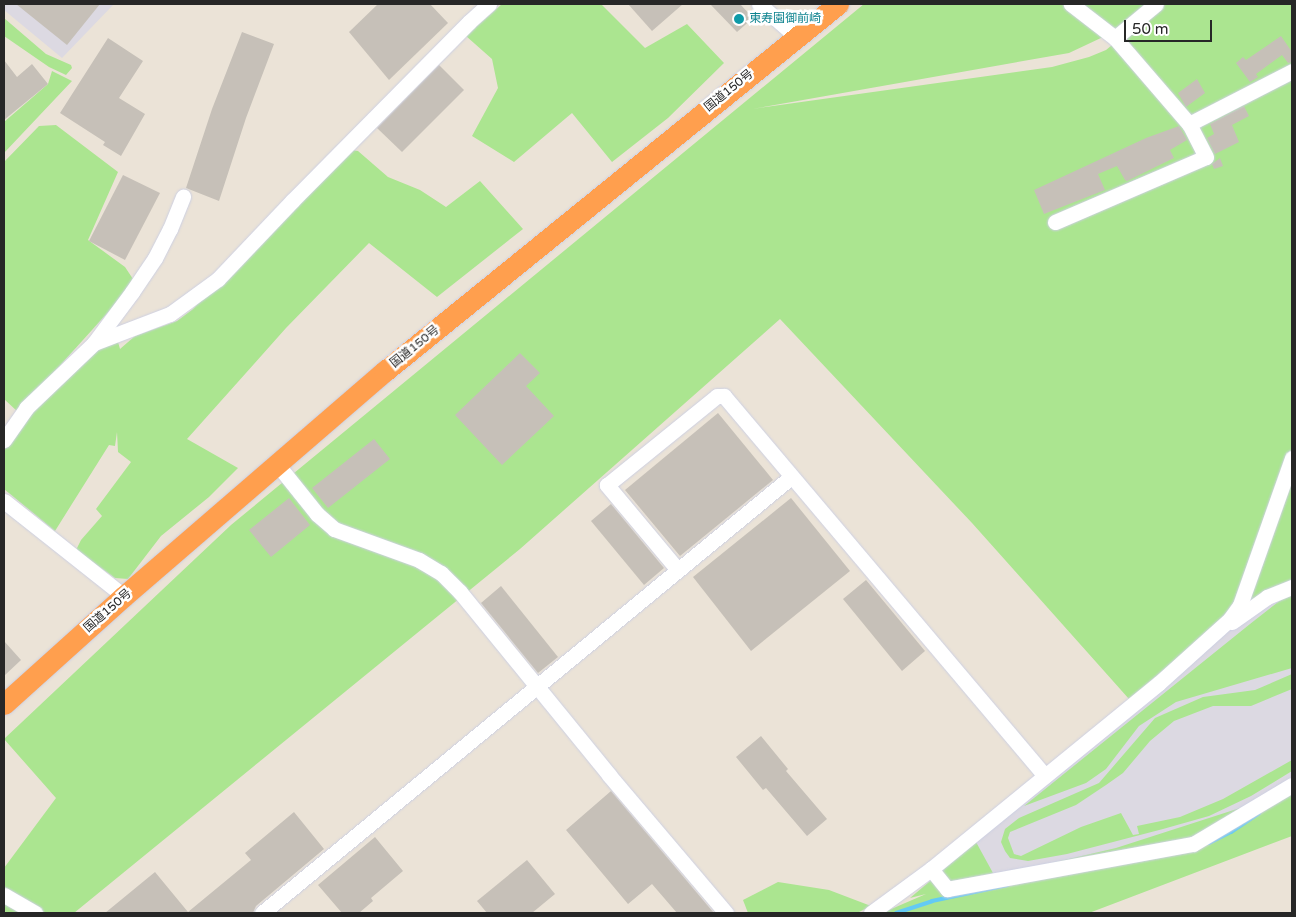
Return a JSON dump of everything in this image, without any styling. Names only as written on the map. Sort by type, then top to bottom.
[{"type":"highway","name":"国道150号","points":[[4,704],[124,596],[385,371],[838,4]]},
{"type":"street","points":[[94,342],[170,314],[218,279],[468,22],[489,4]]},
{"type":"street","points":[[759,4],[797,37]]},
{"type":"street","points":[[1055,222],[1206,157],[1188,124],[1115,38],[1071,4]]},
{"type":"street","points":[[1115,38],[1156,4]]},
{"type":"street","points":[[1188,124],[1292,71]]},
{"type":"street","points":[[4,440],[26,408],[94,342],[155,258],[183,198]]},
{"type":"street","points":[[678,570],[608,485],[717,396],[724,396],[1045,776]]},
{"type":"street","points":[[1215,635],[1240,605],[1292,458]]},
{"type":"street","points":[[278,464],[317,514],[334,529],[419,560],[441,573],[460,592],[726,913]]},
{"type":"street","points":[[262,913],[791,477]]},
{"type":"street","points":[[4,501],[124,596]]},
{"type":"street","points":[[871,913],[931,869],[1215,635],[1267,597],[1292,587]]},
{"type":"street","points":[[931,869],[947,889],[1193,844],[1292,785]]},
{"type":"street","points":[[4,895],[35,913]]},
{"type":"shaded area","points":[[4,4],[114,4],[62,58],[4,10]]},
{"type":"shaded area","points":[[1292,592],[1292,785],[1193,844],[950,888],[933,872],[1235,620]]},
{"type":"green space","points":[[502,4],[601,4],[645,48],[687,24],[724,63],[668,118],[612,162],[572,113],[514,162],[472,136],[498,88],[492,59],[466,36]]},
{"type":"green space","points":[[864,4],[1148,4],[1120,29],[1069,53],[752,109],[1052,67],[1089,57],[1106,50],[1162,4],[1292,4],[1292,586],[1232,612],[1129,699],[972,523],[780,319],[520,549],[74,913],[4,913],[4,868],[56,798],[4,739],[231,525]]},
{"type":"green space","points":[[4,18],[46,54],[71,65],[72,68],[66,75],[49,67],[4,36]]},
{"type":"green space","points":[[52,71],[72,81],[4,153],[4,122],[48,84]]},
{"type":"green space","points":[[56,125],[118,172],[88,240],[125,267],[133,279],[129,289],[18,412],[4,399],[4,162],[39,126]]},
{"type":"green space","points":[[350,150],[358,151],[388,177],[420,190],[446,207],[480,181],[523,229],[437,297],[369,243],[286,328],[187,439],[238,468],[209,497],[161,536],[128,579],[115,578],[76,550],[81,540],[102,516],[96,509],[131,462],[118,452],[117,432],[115,446],[109,445],[55,531],[4,489],[4,451],[33,405],[87,352],[116,335],[120,349],[135,336],[177,321],[193,309],[259,240]]},
{"type":"green space","points":[[1292,594],[1292,668],[1176,702],[1139,726],[1106,769],[1086,783],[1024,806],[1250,624],[1287,595]]},
{"type":"green space","points":[[1292,674],[1292,689],[1251,706],[1213,706],[1174,721],[1150,741],[1123,773],[1106,785],[1076,805],[1010,832],[1008,838],[1014,854],[1021,856],[1081,827],[1121,813],[1133,835],[1139,834],[1137,826],[1180,817],[1223,799],[1292,760],[1292,771],[1251,796],[1209,816],[1163,829],[1067,854],[1028,861],[1010,858],[1005,851],[1001,842],[1005,829],[1019,818],[1099,783],[1155,718],[1203,697],[1255,690]]},
{"type":"green space","points":[[1292,787],[1292,836],[1089,913],[882,913],[926,894],[910,898],[976,842],[993,873],[944,888],[1116,848],[1271,798]]},
{"type":"green space","points":[[778,882],[829,890],[871,906],[857,913],[748,913],[743,900]]},
{"type":"building","points":[[16,4],[100,4],[67,45]]},
{"type":"building","points":[[378,4],[430,4],[448,23],[389,80],[349,32]]},
{"type":"building","points":[[628,4],[683,4],[652,31]]},
{"type":"building","name":"東寿園御前崎","points":[[710,4],[740,4],[753,18],[737,32]]},
{"type":"building","points":[[242,32],[274,44],[246,118],[219,201],[186,188],[212,109]]},
{"type":"building","points":[[1281,36],[1292,52],[1292,62],[1288,63],[1282,55],[1256,74],[1258,77],[1250,82],[1236,63],[1243,57],[1246,60]]},
{"type":"building","points":[[108,38],[143,61],[119,98],[145,114],[121,156],[103,145],[105,142],[60,113]]},
{"type":"building","points":[[4,60],[17,77],[32,64],[48,84],[4,120]]},
{"type":"building","points":[[439,65],[464,90],[402,152],[377,128]]},
{"type":"building","points":[[1197,79],[1205,93],[1186,107],[1178,93]]},
{"type":"building","points":[[1244,106],[1249,116],[1232,125],[1239,142],[1215,154],[1207,138],[1214,134],[1210,124]]},
{"type":"building","points":[[1179,126],[1187,140],[1170,150],[1174,158],[1127,181],[1117,166],[1098,174],[1105,190],[1044,214],[1034,190],[1146,138]]},
{"type":"building","points":[[1220,158],[1223,166],[1214,169],[1212,164]]},
{"type":"building","points":[[123,175],[160,193],[125,260],[89,241]]},
{"type":"building","points":[[520,353],[540,373],[526,386],[554,416],[502,465],[455,415]]},
{"type":"building","points":[[718,413],[773,480],[680,556],[625,490]]},
{"type":"building","points":[[374,439],[390,459],[328,508],[312,488]]},
{"type":"building","points":[[289,498],[310,525],[271,557],[249,530]]},
{"type":"building","points":[[791,498],[850,571],[751,651],[693,577]]},
{"type":"building","points":[[611,504],[664,568],[644,585],[591,521]]},
{"type":"building","points":[[866,580],[925,651],[902,671],[843,599]]},
{"type":"building","points":[[501,586],[558,657],[538,673],[481,603]]},
{"type":"building","points":[[4,641],[21,660],[4,676]]},
{"type":"building","points":[[761,736],[788,769],[786,771],[827,819],[807,836],[766,788],[763,790],[736,757]]},
{"type":"building","points":[[611,791],[714,913],[677,913],[652,884],[628,904],[566,830]]},
{"type":"building","points":[[294,812],[324,849],[256,906],[253,913],[105,913],[155,872],[188,912],[251,860],[245,853]]},
{"type":"building","points":[[375,837],[403,871],[371,898],[373,901],[359,913],[342,913],[318,885]]},
{"type":"building","points":[[527,860],[555,894],[532,913],[487,913],[477,901]]},
{"type":"waterway","points":[[1209,843],[1231,832],[1259,813]]},
{"type":"waterway","points":[[896,913],[932,901],[1007,885]]},
{"type":"place","name":"東寿園御前崎","points":[[739,19]]}]
